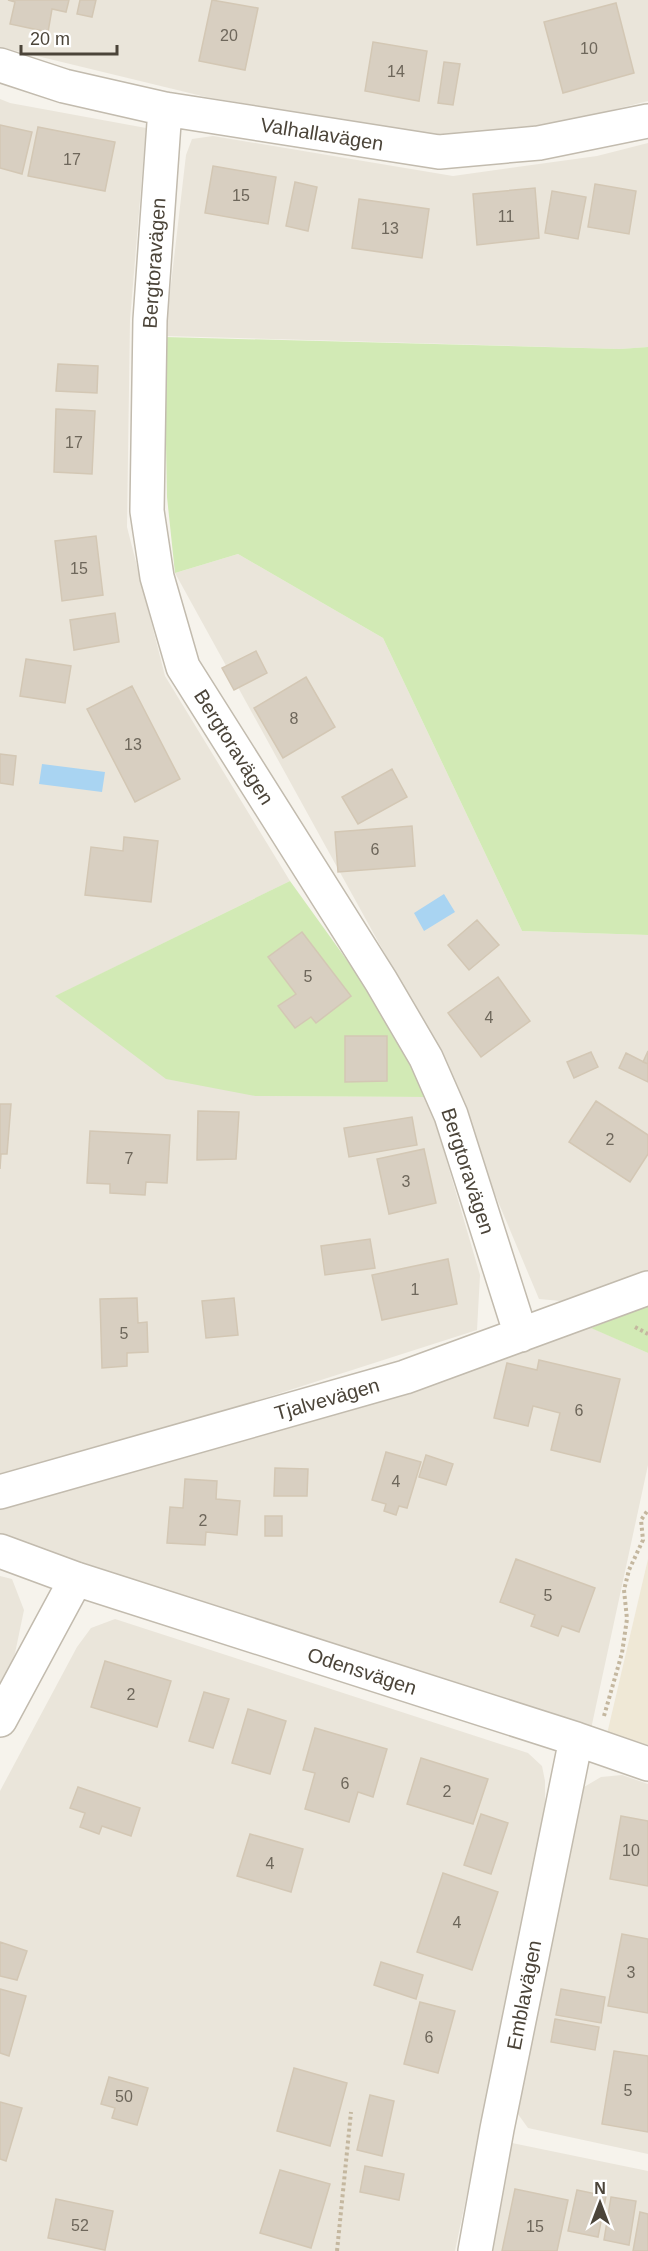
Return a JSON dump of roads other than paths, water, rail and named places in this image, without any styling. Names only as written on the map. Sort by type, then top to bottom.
[{"type":"street","name":"Valhallavägen","points":[[0,65],[64,86],[165,109],[439,152],[539,143],[648,121]]},
{"type":"street","name":"Bergtoravägen","points":[[165,109],[150,320],[147,511],[158,577],[183,667],[381,981],[426,1058],[451,1115],[521,1335]]},
{"type":"street","name":"Tjalvevägen","points":[[0,1492],[405,1377],[648,1288]]},
{"type":"street","name":"Odensvägen","points":[[0,1551],[76,1580],[586,1742],[648,1764]]},
{"type":"street","points":[[0,1720],[76,1580]]},
{"type":"street","name":"Emblavägen","points":[[475,2251],[497,2128],[586,1742]]},
{"type":"water","points":[[42,764],[105,772],[102,792],[39,784]]},
{"type":"water","points":[[444,894],[455,912],[424,931],[414,913]]}]
